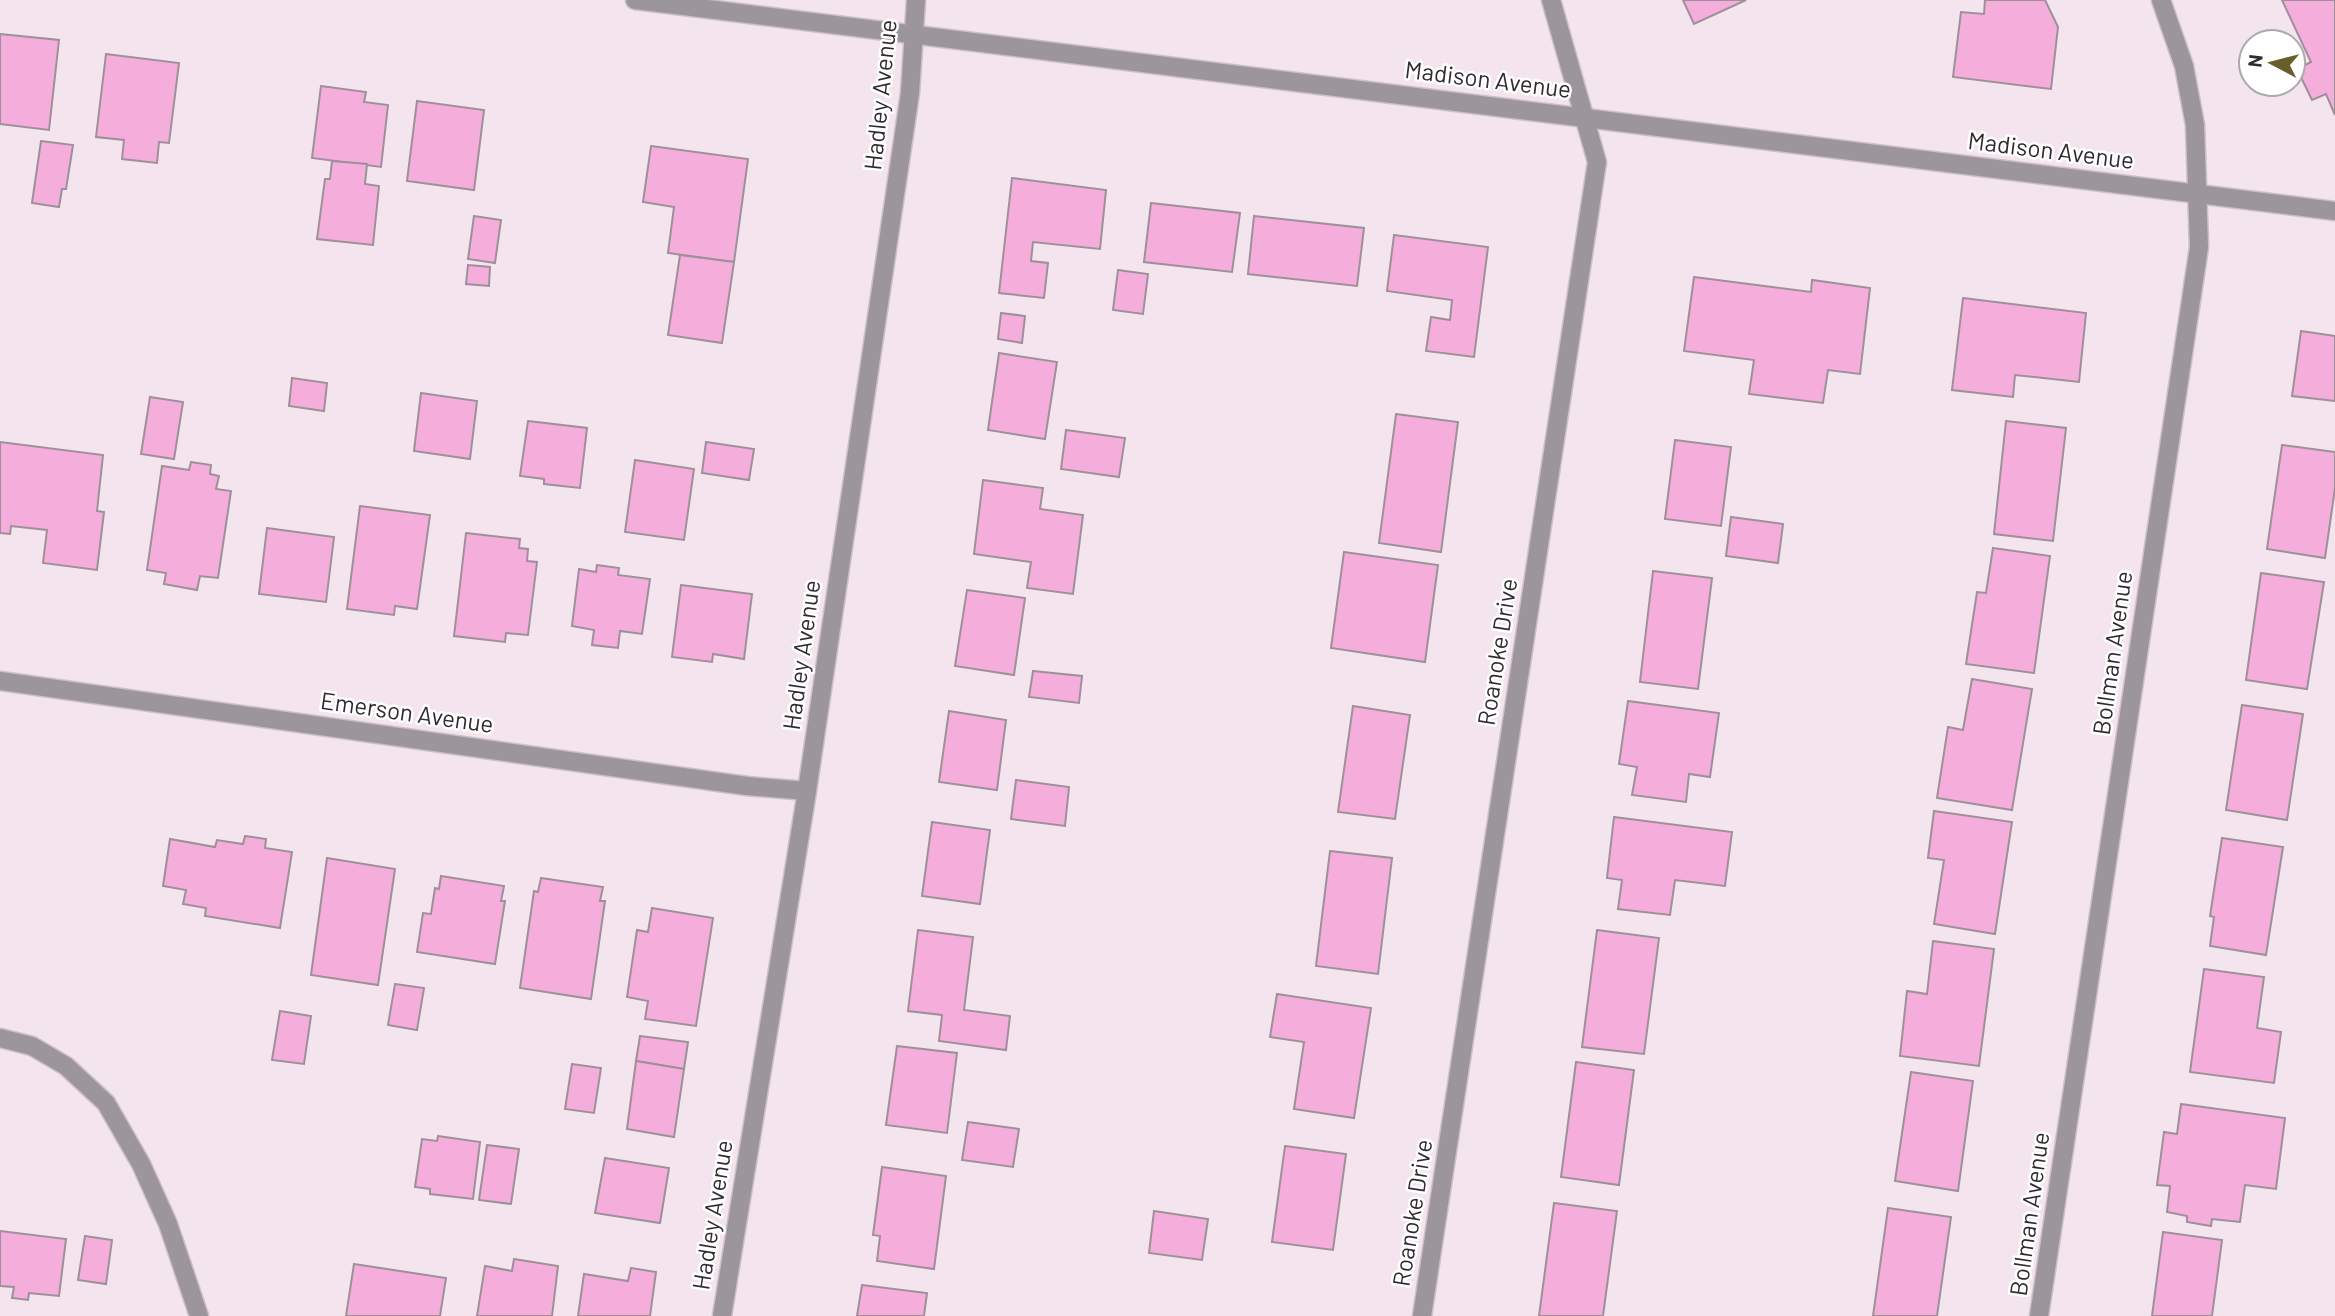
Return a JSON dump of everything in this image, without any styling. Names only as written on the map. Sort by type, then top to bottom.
[{"type":"street","name":"Madison Avenue","points":[[635,0],[2335,211]]},
{"type":"street","name":"Hadley Avenue","points":[[722,1316],[807,791],[910,93],[916,0]]},
{"type":"street","name":"Roanoke Drive","points":[[1422,1316],[1597,162],[1551,0]]},
{"type":"street","name":"Bollman Avenue","points":[[2039,1316],[2199,247],[2195,125],[2184,66],[2161,0]]},
{"type":"street","name":"Emerson Avenue","points":[[0,681],[747,786],[807,791]]},
{"type":"street","points":[[0,1038],[32,1046],[66,1066],[106,1103],[141,1164],[168,1224],[199,1316]]},
{"type":"building","points":[[1683,0],[1746,0],[1694,24]]},
{"type":"building","points":[[1985,0],[2045,0],[2058,27],[2051,89],[1953,77],[1961,12],[1984,14]]},
{"type":"building","points":[[2282,0],[2335,0],[2335,115],[2326,94],[2312,100],[2307,90],[2307,64],[2311,62],[2307,53],[2307,28],[2295,28]]},
{"type":"building","points":[[0,34],[59,40],[49,130],[0,124]]},
{"type":"building","points":[[106,54],[179,63],[169,143],[159,142],[157,163],[122,159],[124,140],[96,137]]},
{"type":"building","points":[[321,86],[366,92],[364,102],[388,105],[381,167],[312,158]]},
{"type":"building","points":[[417,101],[484,110],[474,190],[407,181]]},
{"type":"building","points":[[41,141],[73,145],[66,189],[62,189],[59,207],[32,203]]},
{"type":"building","points":[[651,146],[748,159],[734,262],[668,253],[674,207],[643,202]]},
{"type":"building","points":[[332,161],[367,164],[365,184],[379,186],[373,245],[317,239],[325,179],[330,179]]},
{"type":"building","points":[[1012,178],[1106,190],[1100,249],[1033,242],[1031,261],[1048,263],[1044,298],[999,293]]},
{"type":"building","points":[[1151,203],[1240,213],[1232,272],[1144,262]]},
{"type":"building","points":[[474,216],[501,220],[495,263],[468,259]]},
{"type":"building","points":[[1254,216],[1364,228],[1357,286],[1248,274]]},
{"type":"building","points":[[1394,235],[1488,247],[1474,357],[1426,351],[1431,317],[1450,320],[1452,300],[1387,291]]},
{"type":"building","points":[[680,255],[734,262],[722,343],[668,335]]},
{"type":"building","points":[[468,265],[490,267],[489,286],[466,284]]},
{"type":"building","points":[[1118,270],[1148,274],[1143,314],[1113,310]]},
{"type":"building","points":[[1694,277],[1811,292],[1812,280],[1870,288],[1860,374],[1828,370],[1823,403],[1749,394],[1754,360],[1684,351]]},
{"type":"building","points":[[1963,298],[2086,313],[2079,382],[2015,375],[2013,397],[1952,390]]},
{"type":"building","points":[[1001,313],[1025,316],[1022,343],[998,339]]},
{"type":"building","points":[[2301,331],[2335,336],[2335,401],[2292,396]]},
{"type":"building","points":[[999,353],[1057,362],[1045,439],[988,430]]},
{"type":"building","points":[[292,378],[327,383],[324,411],[289,406]]},
{"type":"building","points":[[421,393],[477,401],[470,459],[414,451]]},
{"type":"building","points":[[150,397],[183,402],[174,459],[141,454]]},
{"type":"building","points":[[1396,414],[1458,422],[1441,552],[1379,543]]},
{"type":"building","points":[[528,421],[587,428],[580,488],[544,484],[544,479],[520,476]]},
{"type":"building","points":[[2006,421],[2066,428],[2053,541],[1994,534]]},
{"type":"building","points":[[1066,430],[1125,438],[1119,477],[1061,469]]},
{"type":"building","points":[[1675,440],[1731,447],[1721,526],[1665,519]]},
{"type":"building","points":[[0,442],[103,455],[97,511],[104,512],[97,570],[43,563],[47,530],[11,526],[10,534],[0,533]]},
{"type":"building","points":[[706,442],[754,449],[749,480],[702,473]]},
{"type":"building","points":[[2282,445],[2335,452],[2335,488],[2325,558],[2267,549]]},
{"type":"building","points":[[635,460],[694,469],[684,540],[625,532]]},
{"type":"building","points":[[191,462],[211,465],[210,474],[219,476],[216,489],[231,491],[218,578],[200,576],[197,590],[164,584],[166,573],[147,570],[162,466],[189,470]]},
{"type":"building","points":[[983,480],[1043,488],[1040,509],[1083,515],[1073,594],[1027,588],[1031,562],[974,554]]},
{"type":"building","points":[[360,506],[430,515],[417,609],[395,606],[394,615],[347,609]]},
{"type":"building","points":[[1731,517],[1783,524],[1778,563],[1726,556]]},
{"type":"building","points":[[267,528],[334,537],[326,602],[259,594]]},
{"type":"building","points":[[466,533],[520,539],[519,548],[528,549],[527,561],[537,562],[528,635],[506,633],[505,642],[454,636]]},
{"type":"building","points":[[1993,548],[2050,556],[2034,673],[1966,664],[1977,592],[1986,593]]},
{"type":"building","points":[[1344,552],[1438,565],[1425,662],[1331,648]]},
{"type":"building","points":[[597,565],[619,568],[618,575],[650,579],[642,634],[620,631],[618,648],[592,645],[594,630],[572,626],[579,569],[596,572]]},
{"type":"building","points":[[1653,571],[1712,578],[1698,689],[1640,682]]},
{"type":"building","points":[[2261,573],[2324,582],[2307,689],[2246,680]]},
{"type":"building","points":[[681,585],[752,594],[744,659],[713,654],[712,662],[672,657]]},
{"type":"building","points":[[967,590],[1025,598],[1014,675],[955,666]]},
{"type":"building","points":[[1033,671],[1082,676],[1079,703],[1029,697]]},
{"type":"building","points":[[1972,679],[2032,689],[2012,810],[1937,798],[1948,727],[1963,730]]},
{"type":"building","points":[[1628,701],[1719,713],[1710,777],[1689,774],[1686,802],[1632,795],[1637,767],[1619,764]]},
{"type":"building","points":[[2242,705],[2303,714],[2287,820],[2226,810]]},
{"type":"building","points":[[1353,706],[1410,715],[1395,819],[1338,812]]},
{"type":"building","points":[[949,711],[1006,720],[997,790],[939,782]]},
{"type":"building","points":[[1016,780],[1069,787],[1065,826],[1011,819]]},
{"type":"building","points":[[1934,811],[2012,822],[1995,934],[1934,924],[1944,860],[1928,858]]},
{"type":"building","points":[[1614,817],[1732,832],[1725,886],[1675,880],[1670,915],[1618,909],[1622,880],[1607,878]]},
{"type":"building","points":[[932,822],[990,830],[980,904],[922,896]]},
{"type":"building","points":[[245,836],[266,839],[265,848],[292,852],[280,928],[205,916],[206,908],[183,904],[186,890],[163,886],[170,839],[215,847],[217,840],[243,844]]},
{"type":"building","points":[[2222,838],[2283,847],[2266,955],[2210,946],[2214,917],[2210,916]]},
{"type":"building","points":[[1330,851],[1392,858],[1378,974],[1316,966]]},
{"type":"building","points":[[327,858],[395,869],[378,985],[311,975]]},
{"type":"building","points":[[441,876],[504,886],[501,901],[505,901],[495,964],[417,952],[423,913],[431,914],[435,888],[439,889]]},
{"type":"building","points":[[541,878],[603,887],[600,901],[605,901],[591,999],[520,988],[534,891],[538,892]]},
{"type":"building","points":[[652,908],[713,918],[696,1026],[645,1019],[648,1001],[627,997],[637,930],[648,932]]},
{"type":"building","points":[[918,930],[973,937],[964,1010],[1010,1016],[1006,1050],[939,1041],[942,1015],[908,1011]]},
{"type":"building","points":[[1597,930],[1659,938],[1644,1054],[1582,1047]]},
{"type":"building","points":[[1933,941],[1994,949],[1979,1066],[1900,1056],[1907,991],[1927,994]]},
{"type":"building","points":[[2204,969],[2264,977],[2257,1028],[2281,1032],[2274,1083],[2190,1072]]},
{"type":"building","points":[[395,984],[424,988],[417,1030],[388,1025]]},
{"type":"building","points":[[1277,994],[1371,1008],[1354,1118],[1294,1109],[1304,1042],[1270,1037]]},
{"type":"building","points":[[280,1011],[311,1016],[304,1064],[272,1060]]},
{"type":"building","points":[[640,1036],[688,1042],[684,1069],[636,1061]]},
{"type":"building","points":[[897,1046],[957,1053],[947,1133],[886,1125]]},
{"type":"building","points":[[636,1061],[684,1069],[674,1137],[627,1129]]},
{"type":"building","points":[[1576,1062],[1634,1070],[1619,1185],[1561,1177]]},
{"type":"building","points":[[572,1064],[601,1068],[594,1113],[565,1109]]},
{"type":"building","points":[[1911,1072],[1973,1081],[1958,1191],[1895,1181]]},
{"type":"building","points":[[2181,1104],[2285,1118],[2276,1189],[2245,1185],[2240,1222],[2212,1219],[2211,1226],[2187,1222],[2187,1216],[2167,1212],[2170,1186],[2157,1185],[2164,1132],[2177,1134]]},
{"type":"building","points":[[968,1122],[1019,1129],[1013,1167],[962,1160]]},
{"type":"building","points":[[438,1136],[480,1142],[473,1199],[430,1194],[430,1189],[415,1187],[422,1139],[437,1141]]},
{"type":"building","points":[[487,1145],[519,1149],[511,1204],[479,1200]]},
{"type":"building","points":[[1285,1146],[1346,1154],[1333,1250],[1272,1242]]},
{"type":"building","points":[[605,1158],[669,1168],[660,1223],[595,1213]]},
{"type":"building","points":[[882,1167],[946,1176],[934,1269],[877,1261],[880,1236],[873,1235]]},
{"type":"building","points":[[1554,1203],[1617,1211],[1603,1316],[1539,1316]]},
{"type":"building","points":[[1888,1208],[1951,1217],[1937,1316],[1873,1316]]},
{"type":"building","points":[[1154,1211],[1208,1219],[1202,1260],[1149,1253]]},
{"type":"building","points":[[0,1231],[66,1239],[59,1296],[29,1293],[28,1300],[12,1298],[14,1287],[0,1286]]},
{"type":"building","points":[[2163,1232],[2222,1240],[2212,1316],[2152,1316]]},
{"type":"building","points":[[85,1236],[112,1240],[106,1284],[78,1280]]},
{"type":"building","points":[[514,1259],[558,1266],[552,1316],[477,1316],[485,1266],[512,1271]]},
{"type":"building","points":[[354,1264],[446,1278],[440,1316],[346,1316]]},
{"type":"building","points":[[631,1268],[656,1272],[650,1316],[578,1316],[584,1274],[628,1281]]},
{"type":"building","points":[[862,1285],[927,1293],[924,1316],[857,1316]]}]
